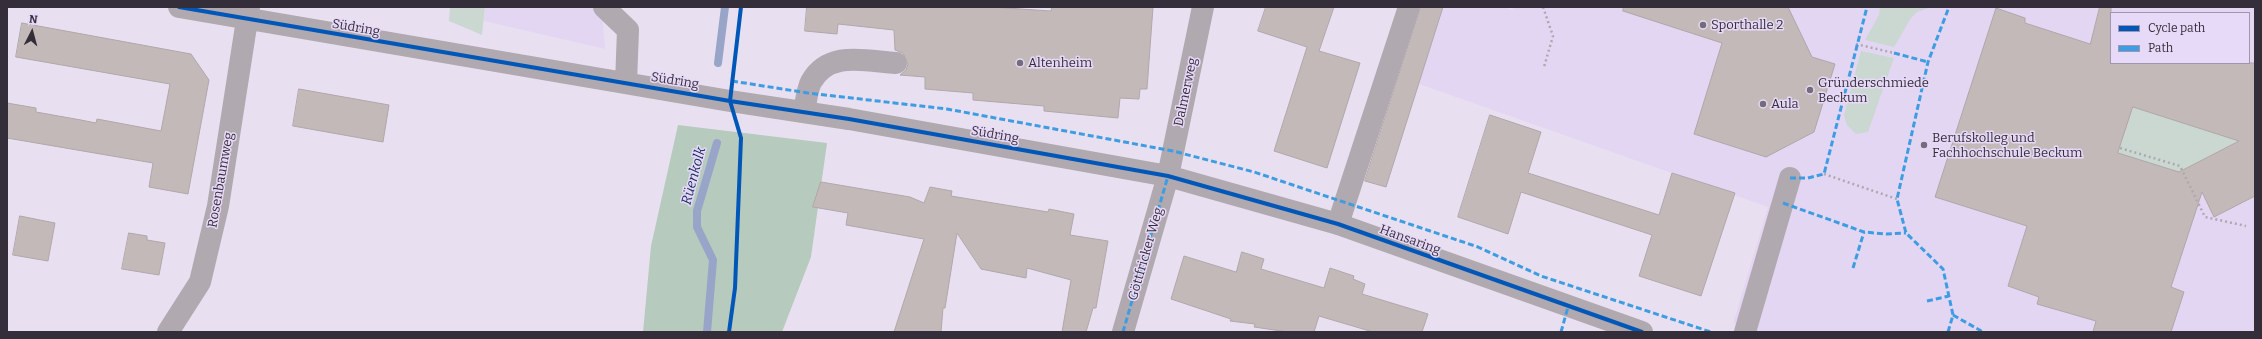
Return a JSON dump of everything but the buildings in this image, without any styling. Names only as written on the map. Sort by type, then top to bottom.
[{"type":"street","name":"Südring","points":[[179,7],[248,13],[626,83],[804,112],[1168,176]]},
{"type":"street","points":[[604,7],[628,30],[626,83]]},
{"type":"street","name":"Dalmerweg","points":[[1168,176],[1203,7]]},
{"type":"street","points":[[1338,224],[1409,7]]},
{"type":"street","name":"Rosenbaumweg","points":[[168,332],[200,282],[218,206],[248,13]]},
{"type":"street","points":[[804,112],[811,83],[820,69],[839,59],[896,63]]},
{"type":"street","name":"Hansaring","points":[[1168,176],[1338,224],[1642,332]]},
{"type":"street","name":"Göttfricker Weg","points":[[1123,332],[1168,176]]},
{"type":"street","points":[[1745,332],[1790,178]]},
{"type":"path","points":[[1543,7],[1553,36],[1544,67]]},
{"type":"path","points":[[1856,44],[1894,53]]},
{"type":"path","points":[[2120,148],[2180,166],[2205,217],[2246,226]]},
{"type":"path","points":[[1824,174],[1897,199]]},
{"type":"shaded area","points":[[450,7],[485,7],[482,35],[449,21]]},
{"type":"shaded area","points":[[485,7],[617,7],[603,22],[605,49],[484,21]]},
{"type":"shaded area","name":"Berufskolleg und Fachhochschule Beckum","points":[[1443,7],[1504,7],[1512,10],[1514,7],[2255,7],[2255,332],[1761,332],[1733,323],[1768,207],[1419,84]]},
{"type":"shaded area","points":[[1880,7],[1932,7],[1917,12],[1911,18],[1894,47],[1865,40],[1879,15]]},
{"type":"shaded area","points":[[1861,51],[1894,58],[1868,132],[1856,134],[1847,125],[1844,115]]},
{"type":"shaded area","points":[[2133,107],[2224,136],[2255,132],[2179,172],[2104,199]]},
{"type":"green space","points":[[678,125],[827,143],[811,257],[782,332],[643,332],[651,246]]},
{"type":"waterway","name":"Rüenkolk","points":[[718,63],[725,7]]},
{"type":"waterway","name":"Rüenkolk","points":[[707,332],[713,260],[697,227],[697,211],[717,143]]},
{"type":"marked path","points":[[1790,178],[1808,178],[1824,174],[1867,7]]},
{"type":"marked path","points":[[1948,332],[1953,315],[1943,269],[1906,233],[1897,199],[1928,62],[1949,7]]},
{"type":"marked path","points":[[1894,53],[1928,62]]},
{"type":"marked path","points":[[732,81],[808,93],[947,109],[1173,151],[1254,172],[1478,247],[1541,276],[1711,332]]},
{"type":"marked path","points":[[1123,332],[1168,176]]},
{"type":"marked path","points":[[1783,203],[1864,232],[1886,234],[1906,233]]},
{"type":"marked path","points":[[1853,268],[1864,232]]},
{"type":"marked path","points":[[1927,301],[1949,296]]},
{"type":"marked path","points":[[1561,332],[1568,307]]},
{"type":"marked path","points":[[1953,315],[1983,332]]},
{"type":"cycle path","points":[[179,7],[730,101],[849,119],[1168,176],[1338,224],[1642,332]]},
{"type":"cycle path","points":[[729,332],[735,288],[741,138],[730,101],[741,7]]},
{"type":"place","name":"Sporthalle 2","points":[[1703,25]]},
{"type":"place","name":"Altenheim","points":[[1020,63]]},
{"type":"place","name":"Gründerschmiede Beckum","points":[[1810,90]]},
{"type":"place","name":"Aula","points":[[1763,104]]},
{"type":"place","name":"Berufskolleg und Fachhochschule Beckum","points":[[1924,145]]}]
